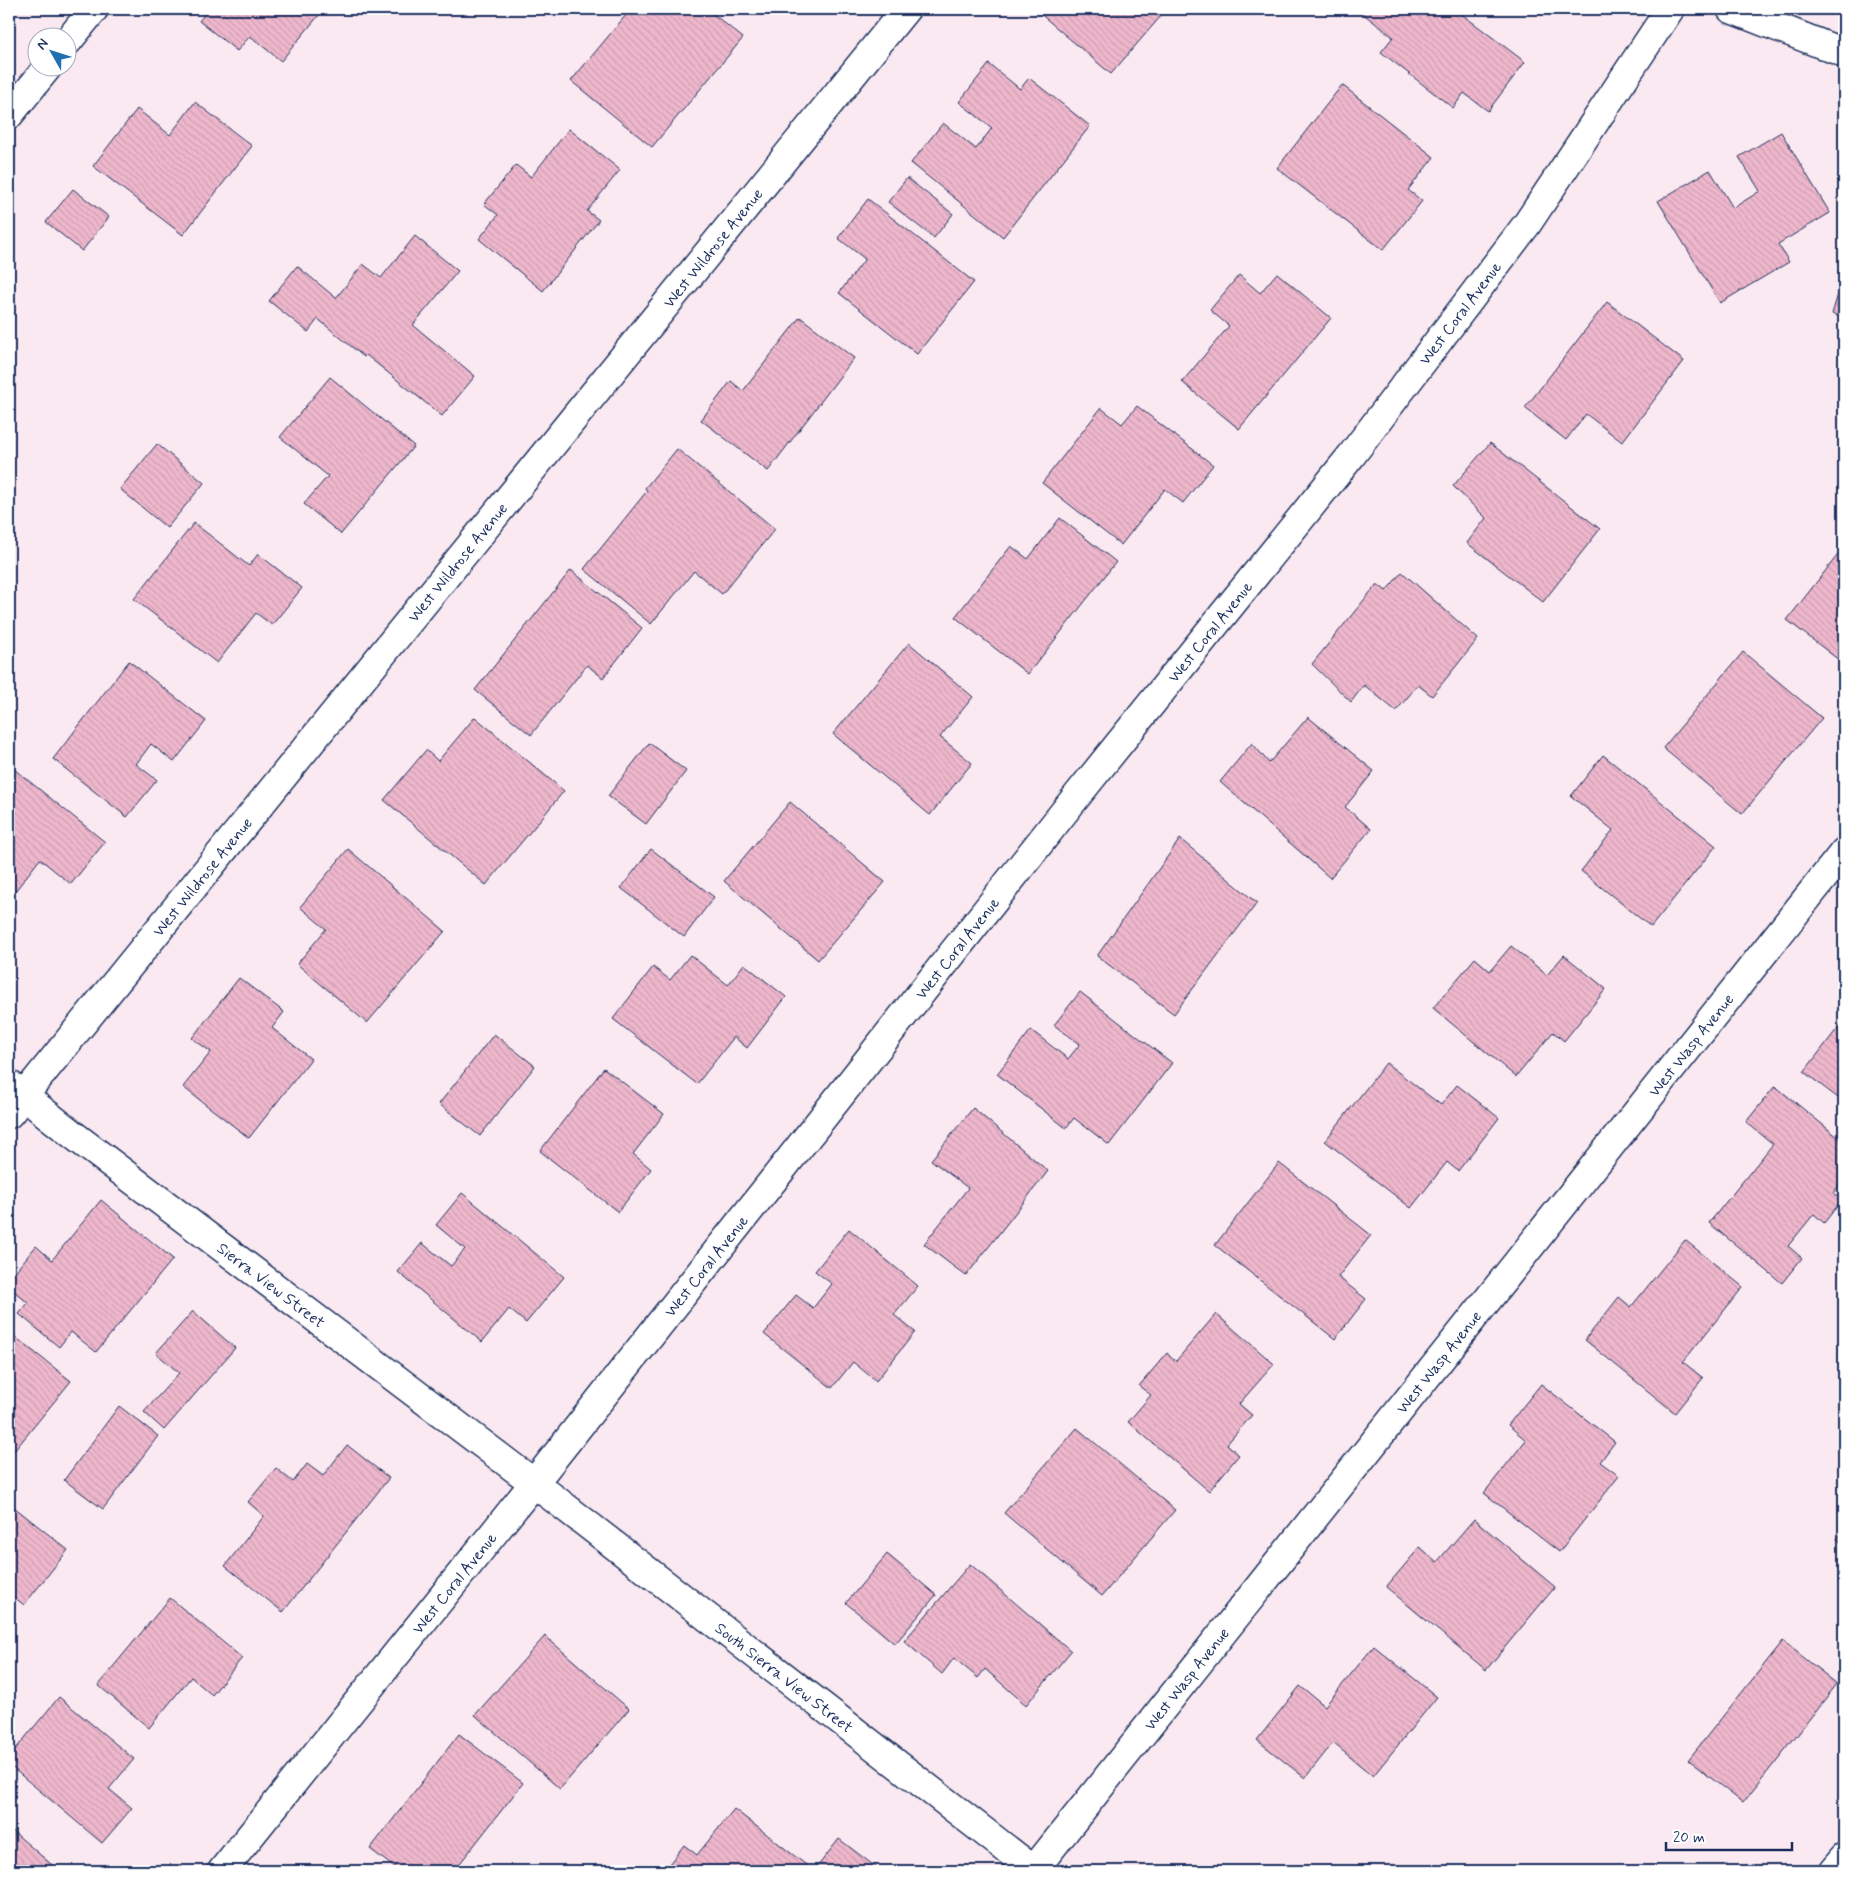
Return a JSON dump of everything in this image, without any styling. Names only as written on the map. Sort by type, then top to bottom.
[{"type":"street","points":[[78,29],[94,9]]},
{"type":"street","name":"West Wildrose Avenue","points":[[13,1098],[906,9]]},
{"type":"street","name":"West Coral Avenue","points":[[222,1871],[534,1483],[1068,807],[1351,456],[1527,224],[1670,9]]},
{"type":"street","points":[[1731,9],[1844,53]]},
{"type":"street","points":[[9,115],[39,78]]},
{"type":"street","name":"West Wasp Avenue","points":[[1034,1871],[1844,852]]},
{"type":"street","name":"Sierra View Street","points":[[13,1098],[534,1483]]},
{"type":"street","name":"South Sierra View Street","points":[[534,1483],[1034,1871]]},
{"type":"street","points":[[1833,1871],[1844,1858]]},
{"type":"building","points":[[209,9],[324,9],[281,61],[250,36],[237,51],[199,21]]},
{"type":"building","points":[[631,9],[707,9],[743,38],[652,147],[571,81]]},
{"type":"building","points":[[1039,9],[1167,9],[1111,74],[1037,11]]},
{"type":"building","points":[[1357,9],[1455,9],[1525,62],[1488,111],[1464,93],[1453,108],[1381,52],[1393,37]]},
{"type":"building","points":[[989,64],[1020,89],[1029,78],[1090,126],[1003,237],[911,163],[943,123],[976,149],[992,128],[959,102]]},
{"type":"building","points":[[1342,85],[1434,157],[1408,190],[1422,201],[1383,250],[1277,168]]},
{"type":"building","points":[[195,102],[252,146],[183,235],[93,166],[137,109],[170,135]]},
{"type":"building","points":[[569,129],[620,170],[587,211],[599,220],[543,291],[479,239],[498,215],[484,204],[516,165],[531,177]]},
{"type":"building","points":[[1781,132],[1830,213],[1778,244],[1789,262],[1720,303],[1658,201],[1710,170],[1733,208],[1760,191],[1739,157]]},
{"type":"building","points":[[907,178],[953,214],[934,238],[888,202]]},
{"type":"building","points":[[73,189],[109,217],[82,251],[46,222]]},
{"type":"building","points":[[868,199],[974,282],[917,354],[839,293],[865,259],[838,238]]},
{"type":"building","points":[[415,236],[458,271],[413,325],[475,376],[442,416],[366,355],[364,357],[318,319],[308,332],[269,301],[297,266],[336,298],[363,264],[381,278]]},
{"type":"building","points":[[1277,273],[1331,318],[1239,429],[1182,382],[1229,326],[1210,310],[1239,275],[1260,293]]},
{"type":"building","points":[[1844,274],[1844,318],[1832,314]]},
{"type":"building","points":[[1607,302],[1684,361],[1622,442],[1586,414],[1566,440],[1525,408]]},
{"type":"building","points":[[800,317],[854,358],[768,471],[701,420],[731,381],[743,391]]},
{"type":"building","points":[[330,377],[414,446],[341,534],[304,504],[328,476],[280,437]]},
{"type":"building","points":[[1137,406],[1213,465],[1183,503],[1165,489],[1121,545],[1042,483],[1101,408],[1122,424]]},
{"type":"building","points":[[1490,443],[1600,529],[1543,602],[1467,543],[1486,518],[1453,486]]},
{"type":"building","points":[[157,444],[204,483],[167,528],[120,489]]},
{"type":"building","points":[[677,449],[775,529],[722,594],[694,571],[651,624],[584,569],[647,491],[645,488]]},
{"type":"building","points":[[1060,518],[1116,562],[1028,674],[955,617],[1011,546],[1028,559]]},
{"type":"building","points":[[194,523],[249,566],[258,554],[302,588],[272,625],[256,613],[217,663],[134,599]]},
{"type":"building","points":[[1844,547],[1844,664],[1787,620]]},
{"type":"building","points":[[571,570],[642,628],[603,678],[587,665],[531,735],[475,690]]},
{"type":"building","points":[[1402,572],[1478,639],[1432,696],[1418,685],[1396,711],[1364,685],[1351,702],[1312,664],[1377,584],[1386,591]]},
{"type":"building","points":[[909,643],[973,697],[940,737],[972,763],[930,815],[833,734]]},
{"type":"building","points":[[1743,652],[1822,718],[1742,814],[1663,748]]},
{"type":"building","points":[[129,661],[206,721],[174,762],[151,744],[136,764],[157,780],[127,817],[53,759]]},
{"type":"building","points":[[475,717],[564,791],[486,885],[384,800],[426,750],[438,761]]},
{"type":"building","points":[[1308,717],[1374,771],[1345,807],[1371,829],[1330,878],[1220,782],[1252,743],[1269,763]]},
{"type":"building","points":[[649,743],[686,771],[646,824],[608,796]]},
{"type":"building","points":[[1603,755],[1716,846],[1651,927],[1581,871],[1613,830],[1571,796]]},
{"type":"building","points":[[9,765],[105,842],[71,884],[40,859],[9,899]]},
{"type":"building","points":[[790,802],[885,882],[818,960],[724,881]]},
{"type":"building","points":[[1180,839],[1257,903],[1174,1014],[1097,956]]},
{"type":"building","points":[[348,849],[445,931],[367,1023],[297,964],[326,929],[300,907]]},
{"type":"building","points":[[651,849],[714,897],[684,937],[621,888]]},
{"type":"building","points":[[1511,946],[1547,975],[1564,955],[1606,989],[1564,1041],[1553,1032],[1516,1077],[1433,1008],[1475,958],[1490,971]]},
{"type":"building","points":[[690,955],[728,985],[744,964],[786,997],[747,1048],[734,1037],[697,1084],[613,1019],[653,967],[670,980]]},
{"type":"building","points":[[239,978],[284,1012],[272,1028],[311,1059],[249,1138],[183,1087],[211,1052],[192,1038]]},
{"type":"building","points":[[1080,992],[1172,1063],[1109,1145],[1074,1118],[1066,1128],[997,1074],[1031,1030],[1068,1059],[1080,1044],[1054,1025]]},
{"type":"building","points":[[1844,1020],[1844,1090],[1838,1098],[1804,1072]]},
{"type":"building","points":[[494,1034],[535,1066],[480,1136],[439,1104]]},
{"type":"building","points":[[1386,1063],[1441,1105],[1457,1085],[1499,1118],[1458,1171],[1447,1162],[1411,1208],[1325,1141]]},
{"type":"building","points":[[604,1068],[664,1114],[633,1154],[651,1169],[618,1212],[540,1151]]},
{"type":"building","points":[[1775,1086],[1844,1142],[1844,1179],[1833,1193],[1842,1200],[1824,1223],[1814,1214],[1788,1246],[1802,1258],[1782,1283],[1709,1223],[1773,1144],[1746,1122]]},
{"type":"building","points":[[973,1108],[1048,1171],[966,1276],[924,1244],[968,1188],[931,1160]]},
{"type":"building","points":[[1279,1163],[1371,1235],[1338,1277],[1366,1299],[1335,1339],[1215,1245]]},
{"type":"building","points":[[462,1193],[564,1277],[526,1323],[509,1309],[482,1342],[398,1272],[422,1243],[451,1266],[465,1249],[436,1225]]},
{"type":"building","points":[[101,1200],[173,1259],[96,1352],[71,1332],[59,1347],[19,1314],[28,1303],[9,1287],[9,1279],[36,1246],[52,1260]]},
{"type":"building","points":[[849,1229],[918,1286],[894,1315],[915,1332],[876,1381],[853,1362],[832,1388],[764,1334],[796,1295],[813,1308],[832,1284],[815,1271]]},
{"type":"building","points":[[1685,1240],[1743,1287],[1683,1362],[1703,1378],[1675,1413],[1585,1340],[1619,1297],[1631,1307]]},
{"type":"building","points":[[193,1311],[235,1348],[164,1430],[144,1412],[179,1373],[156,1353]]},
{"type":"building","points":[[1216,1314],[1274,1364],[1239,1404],[1252,1415],[1227,1444],[1239,1455],[1209,1491],[1128,1422],[1151,1395],[1139,1386],[1167,1353],[1176,1361]]},
{"type":"building","points":[[9,1332],[71,1381],[14,1451],[9,1447]]},
{"type":"building","points":[[1541,1384],[1615,1442],[1600,1462],[1619,1476],[1559,1552],[1484,1493],[1526,1440],[1508,1425]]},
{"type":"building","points":[[119,1406],[158,1436],[103,1509],[64,1480]]},
{"type":"building","points":[[1077,1428],[1175,1510],[1102,1596],[1004,1513]]},
{"type":"building","points":[[347,1445],[389,1478],[283,1612],[225,1566],[264,1516],[248,1502],[276,1468],[293,1482],[307,1464],[323,1476]]},
{"type":"building","points":[[9,1503],[68,1550],[24,1605],[9,1593]]},
{"type":"building","points":[[1474,1519],[1555,1587],[1486,1670],[1386,1587],[1420,1547],[1437,1562]]},
{"type":"building","points":[[1844,1530],[1844,1544],[1837,1539]]},
{"type":"building","points":[[887,1554],[936,1595],[895,1644],[846,1603]]},
{"type":"building","points":[[970,1564],[1071,1651],[1026,1705],[985,1669],[978,1678],[954,1658],[942,1674],[904,1641]]},
{"type":"building","points":[[170,1598],[242,1658],[212,1695],[191,1677],[149,1728],[98,1685]]},
{"type":"building","points":[[545,1636],[629,1709],[560,1789],[475,1715]]},
{"type":"building","points":[[1783,1641],[1837,1684],[1743,1803],[1688,1760]]},
{"type":"building","points":[[1374,1646],[1437,1697],[1373,1776],[1333,1743],[1305,1778],[1257,1740],[1300,1686],[1325,1706]]},
{"type":"building","points":[[59,1697],[134,1759],[109,1789],[132,1808],[102,1843],[9,1765],[9,1757]]},
{"type":"building","points":[[459,1734],[523,1783],[454,1871],[399,1871],[370,1849]]},
{"type":"building","points":[[734,1809],[814,1871],[670,1871],[666,1868],[684,1845],[697,1855]]},
{"type":"building","points":[[9,1828],[59,1871],[9,1871]]},
{"type":"building","points":[[839,1839],[881,1871],[814,1871]]}]
